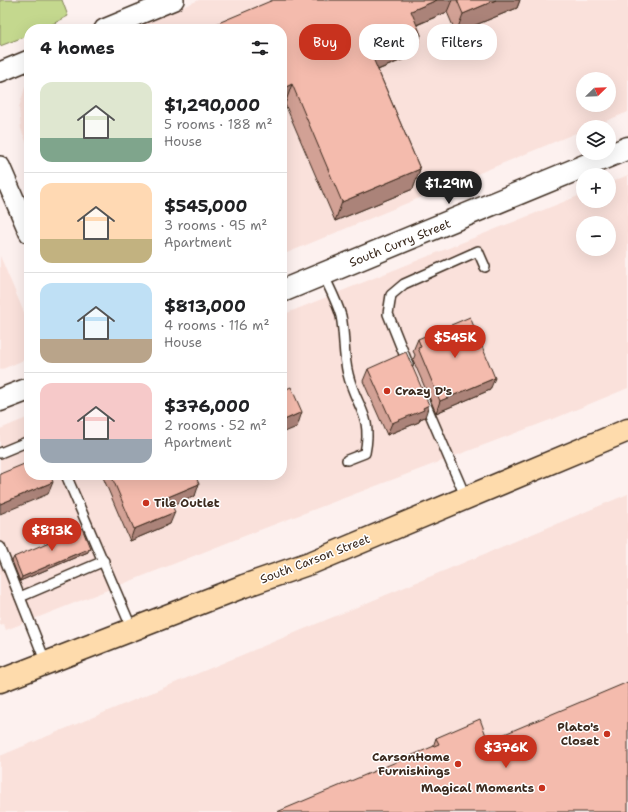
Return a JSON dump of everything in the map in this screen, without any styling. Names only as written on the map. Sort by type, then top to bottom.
[{"type":"main road","name":"South Carson Street","points":[[0,681],[244,586],[313,562],[628,430]]},
{"type":"street","points":[[116,24],[174,0]]},
{"type":"street","points":[[0,72],[24,62]]},
{"type":"street","name":"South Curry Street","points":[[287,289],[628,148]]},
{"type":"street","points":[[0,166],[24,221]]},
{"type":"street","points":[[0,400],[24,391]]},
{"type":"lane","points":[[413,375],[388,314],[391,295],[404,284],[478,251],[484,267]]},
{"type":"lane","points":[[323,274],[341,316],[344,356],[350,382],[367,421],[368,436],[365,453],[347,460]]},
{"type":"lane","points":[[420,390],[466,498]]},
{"type":"lane","points":[[0,453],[24,443]]},
{"type":"lane","points":[[68,480],[132,629]]},
{"type":"lane","points":[[0,547],[46,663]]},
{"type":"lane","points":[[20,597],[104,561]]},
{"type":"shaded area","points":[[199,0],[628,0],[628,112],[608,120],[576,120],[576,133],[287,253],[287,24],[142,24]]},
{"type":"shaded area","points":[[24,90],[24,136],[21,129],[19,108]]},
{"type":"shaded area","points":[[628,175],[628,388],[558,417],[257,531],[6,630],[4,624],[0,625],[0,429],[24,419],[24,480],[287,480],[287,313],[576,197],[576,208],[616,208],[616,180]]},
{"type":"shaded area","points":[[0,256],[24,312],[24,360],[0,370]]},
{"type":"shaded area","points":[[628,494],[628,812],[0,812],[0,756]]},
{"type":"green space","points":[[0,0],[62,0],[68,16],[53,24],[24,24],[24,37],[0,46]]},
{"type":"building","points":[[273,0],[437,0],[411,11],[416,24],[359,24],[359,60],[374,60],[420,169],[342,202],[292,84],[287,86],[287,24],[216,24]]},
{"type":"building","points":[[457,0],[496,0],[463,14]]},
{"type":"building","points":[[470,317],[495,378],[440,401],[418,348],[421,347],[418,339]]},
{"type":"building","points":[[406,352],[429,405],[423,408],[424,410],[392,423],[368,369]]},
{"type":"building","points":[[291,387],[302,412],[287,419],[287,389]]},
{"type":"building","points":[[24,464],[24,480],[52,480],[53,482],[0,504],[0,474]]},
{"type":"building","points":[[113,480],[197,480],[199,484],[168,497],[175,512],[134,529]]},
{"type":"building","points":[[82,528],[90,548],[22,577],[14,557]]},
{"type":"building","points":[[628,682],[628,812],[277,812],[439,744],[436,738],[480,719],[488,741]]},
{"type":"place","name":"Crazy D's","points":[[387,391]]},
{"type":"place","name":"Tile Outlet","points":[[146,503]]},
{"type":"place","name":"Plato's Closet","points":[[607,734]]},
{"type":"place","name":"CarsonHome Furnishings","points":[[458,764]]},
{"type":"place","name":"Magical Moments","points":[[542,788]]}]
